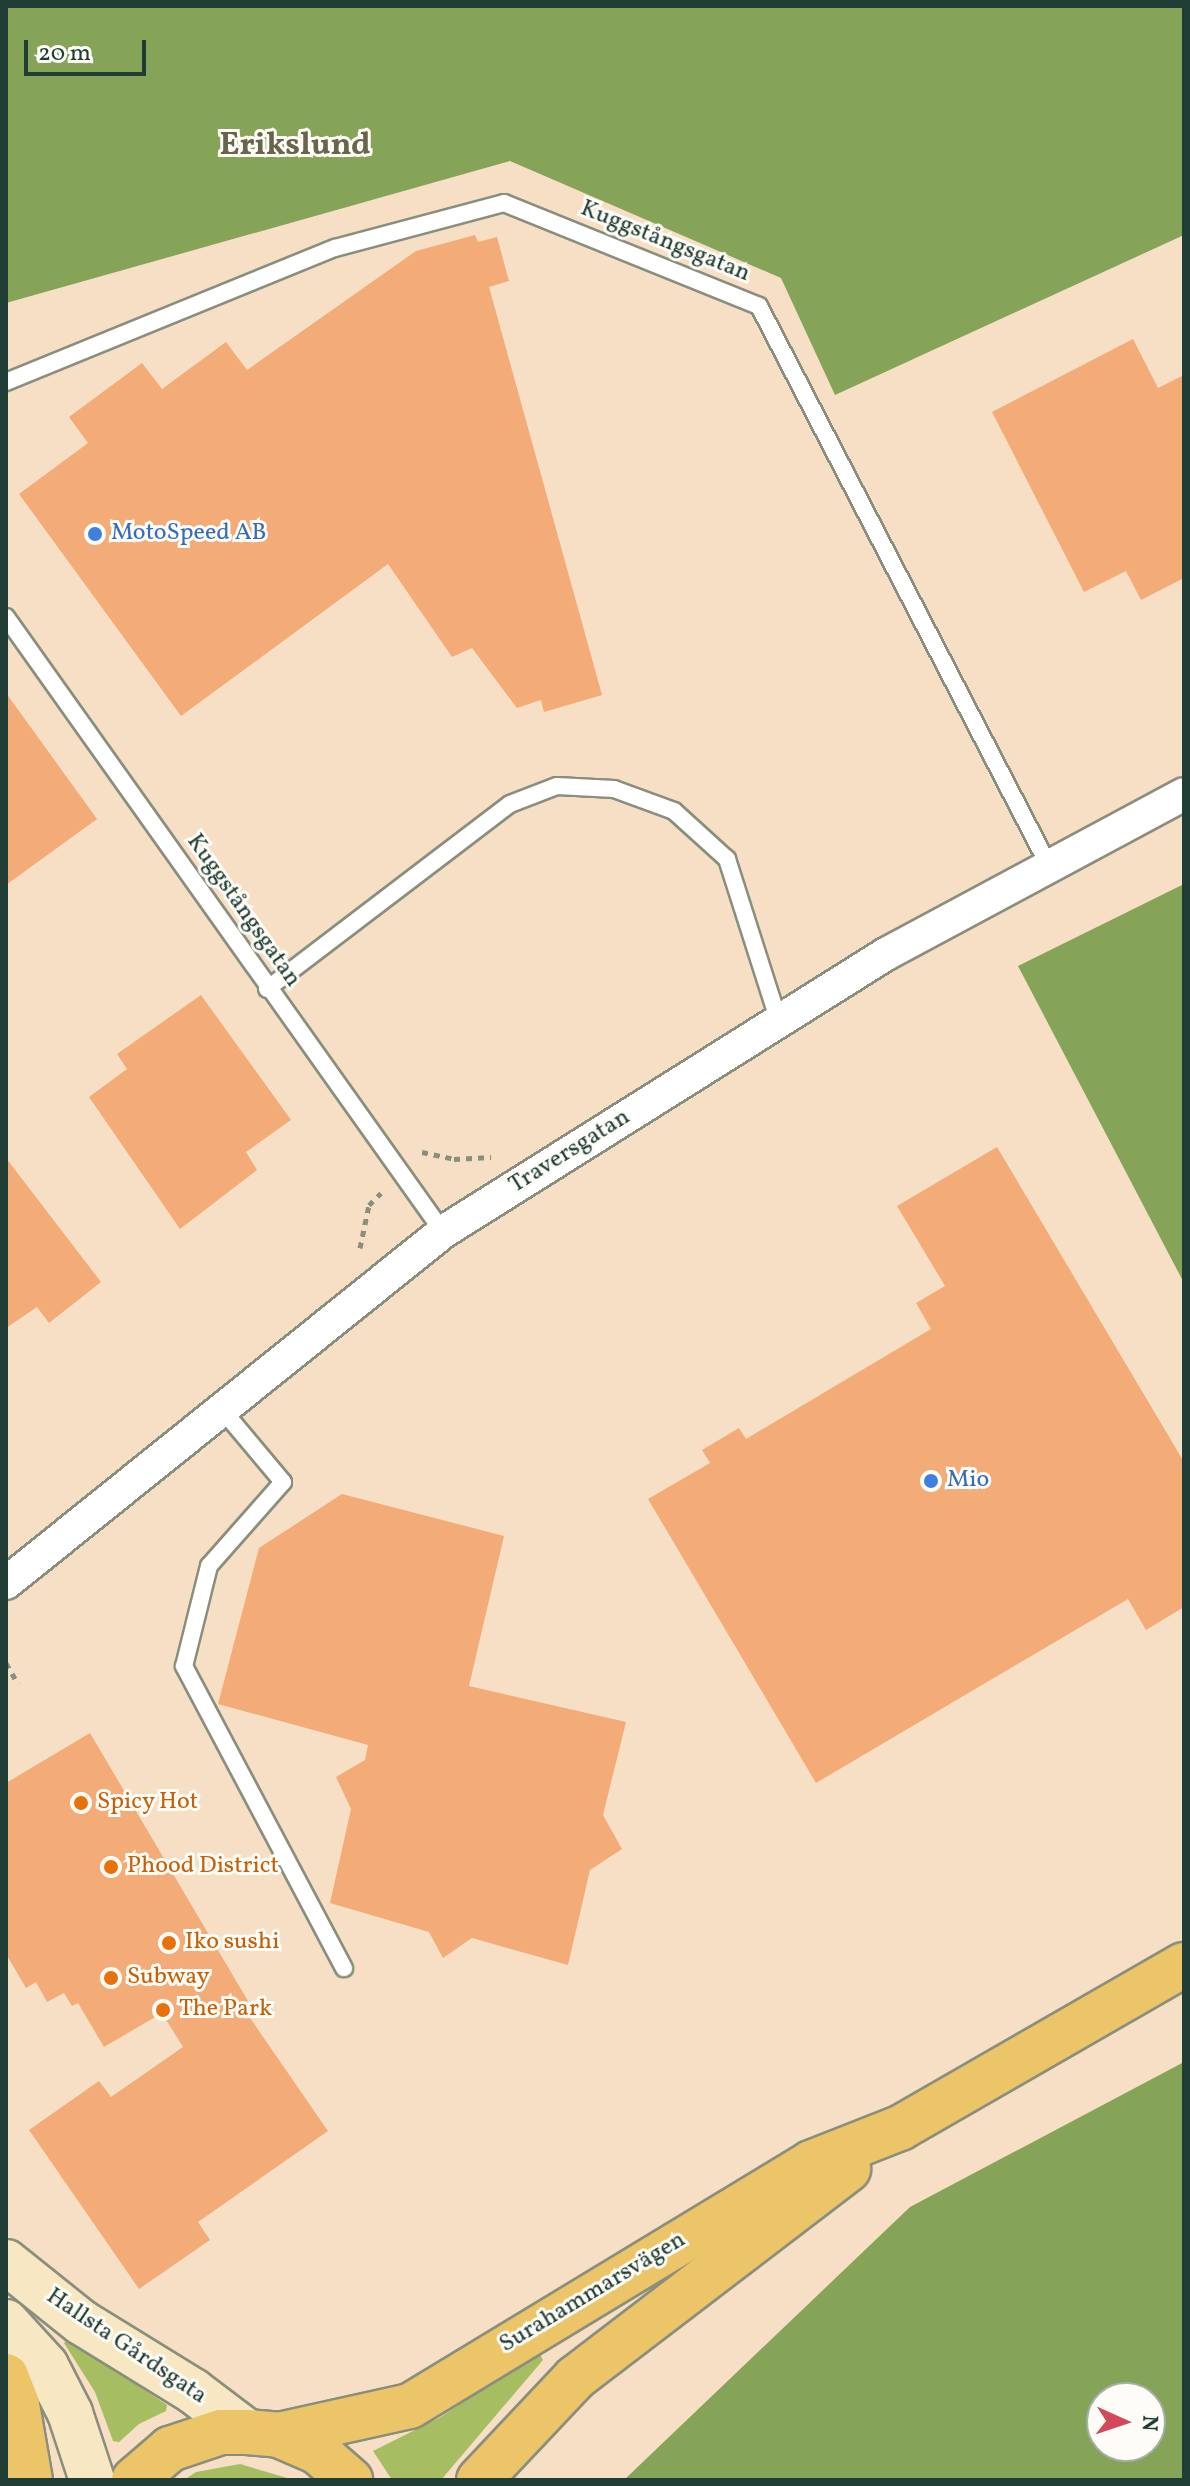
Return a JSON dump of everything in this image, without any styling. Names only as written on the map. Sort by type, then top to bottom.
[{"type":"main road","name":"Surahammarsvägen","points":[[479,2480],[575,2378],[900,2128],[1184,1965]]},
{"type":"main road","name":"Surahammarsvägen","points":[[134,2480],[170,2449],[221,2432],[263,2434],[410,2406],[811,2163],[900,2128]]},
{"type":"main road","points":[[6,2376],[17,2405],[30,2480]]},
{"type":"main road","points":[[263,2434],[318,2452],[350,2480]]},
{"type":"street","name":"Traversgatan","points":[[6,1583],[220,1407],[443,1232],[778,1019],[1049,866],[1184,794]]},
{"type":"street","name":"Hallsta Gårdsgata","points":[[6,2262],[81,2322],[263,2434]]},
{"type":"street","name":"Hallsta Gårdsgata","points":[[6,2322],[46,2366],[70,2413],[92,2480]]},
{"type":"lane","name":"Kuggstångsgatan","points":[[6,382],[335,248],[504,203],[759,306],[1049,866]]},
{"type":"lane","name":"Kuggstångsgatan","points":[[6,617],[267,989],[443,1232]]},
{"type":"lane","points":[[267,989],[510,804],[557,786],[614,789],[674,811],[727,859],[778,1019]]},
{"type":"lane","points":[[220,1407],[283,1482],[209,1566],[184,1666],[344,1968]]},
{"type":"path","points":[[6,1663],[18,1684]]},
{"type":"green space","points":[[6,6],[1184,6],[1184,235],[835,395],[781,278],[510,161],[6,303]]},
{"type":"green space","points":[[1184,884],[1184,1283],[1018,966]]},
{"type":"green space","points":[[1184,2062],[1184,2480],[624,2480],[910,2207]]},
{"type":"green space","points":[[69,2339],[167,2405],[166,2411],[139,2424],[119,2442],[113,2441],[95,2392],[64,2343]]},
{"type":"green space","points":[[539,2353],[543,2360],[441,2480],[392,2480],[373,2451],[439,2418]]},
{"type":"green space","points":[[240,2464],[294,2480],[184,2480],[196,2472]]},
{"type":"building","points":[[475,235],[478,242],[497,237],[509,281],[489,287],[602,695],[544,712],[541,700],[517,708],[472,648],[452,657],[388,564],[181,716],[19,494],[88,443],[69,417],[142,363],[162,389],[226,342],[247,370],[416,251]]},
{"type":"building","points":[[1133,339],[1158,388],[1184,375],[1184,578],[1141,600],[1126,571],[1084,592],[992,412]]},
{"type":"building","points":[[6,693],[97,819],[6,885]]},
{"type":"building","points":[[201,995],[291,1120],[246,1152],[257,1170],[180,1229],[89,1097],[127,1069],[117,1054]]},
{"type":"building","name":"Mio","points":[[997,1147],[1184,1462],[1184,1607],[1146,1630],[1128,1599],[816,1783],[648,1499],[710,1463],[702,1450],[739,1428],[746,1439],[931,1329],[916,1303],[945,1286],[897,1206]]},
{"type":"building","points":[[6,1158],[101,1282],[49,1323],[37,1307],[6,1328]]},
{"type":"building","points":[[342,1494],[504,1536],[469,1686],[626,1722],[603,1815],[622,1849],[590,1870],[568,1965],[472,1938],[443,1958],[429,1932],[330,1903],[351,1809],[336,1777],[365,1760],[368,1745],[218,1704],[259,1548]]},
{"type":"building","name":"The Park","points":[[90,1733],[248,2001],[241,2005],[328,2131],[198,2222],[210,2240],[139,2289],[29,2130],[99,2081],[111,2097],[183,2047],[162,2013],[104,2047],[78,2003],[72,2006],[64,1993],[47,2002],[36,1982],[26,1988],[6,1954],[6,1783]]},
{"type":"place","name":"MotoSpeed AB","points":[[95,534]]},
{"type":"place","name":"Mio","points":[[931,1481]]},
{"type":"place","name":"Spicy Hot","points":[[81,1803]]},
{"type":"place","name":"Phood District","points":[[111,1867]]},
{"type":"place","name":"Iko sushi","points":[[169,1943]]},
{"type":"place","name":"Subway","points":[[111,1978]]},
{"type":"place","name":"The Park","points":[[163,2010]]},
{"type":"district","name":"Erikslund","points":[[295,146]]}]
